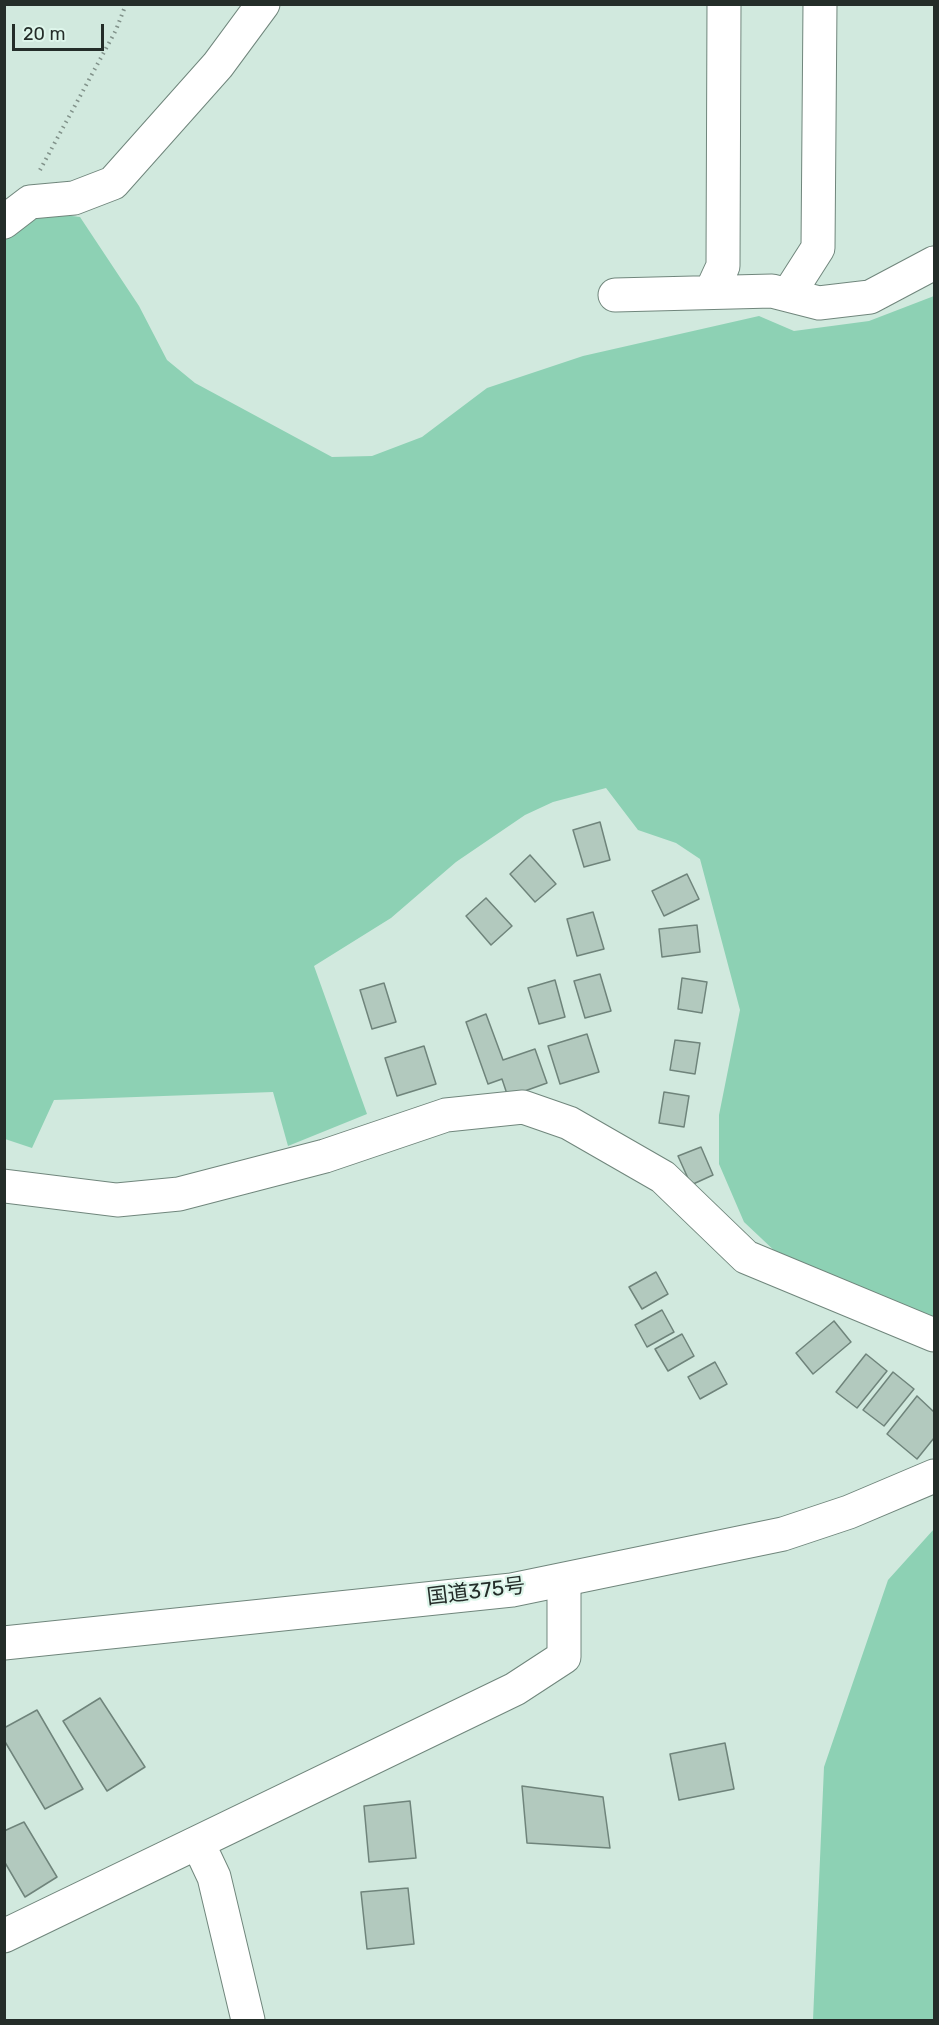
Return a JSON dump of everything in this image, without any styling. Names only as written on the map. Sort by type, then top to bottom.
[{"type":"main road","points":[[4,222],[30,202],[74,198],[113,183],[218,65],[263,4]]},
{"type":"main road","points":[[711,292],[723,266],[723,4]]},
{"type":"main road","points":[[788,295],[818,248],[820,4]]},
{"type":"main road","points":[[615,295],[772,291],[819,303],[870,297],[934,263]]},
{"type":"main road","points":[[4,1185],[117,1200],[179,1194],[325,1156],[446,1115],[523,1107],[569,1123],[663,1177],[746,1257],[934,1335]]},
{"type":"main road","name":"国道375号","points":[[4,1643],[512,1590],[783,1534],[849,1512],[934,1476]]},
{"type":"main road","points":[[4,1936],[515,1689],[564,1656],[564,1580]]},
{"type":"main road","points":[[198,1843],[214,1877],[248,2020]]},
{"type":"path","points":[[30,202],[31,186],[116,30],[126,4]]},
{"type":"green space","points":[[40,212],[80,217],[139,306],[167,360],[195,383],[332,457],[372,456],[422,437],[487,388],[583,356],[759,316],[794,331],[869,321],[934,296],[934,1318],[779,1255],[744,1222],[719,1164],[719,1115],[740,1010],[700,859],[676,843],[638,830],[606,788],[553,802],[525,815],[456,862],[391,918],[314,966],[367,1114],[288,1146],[273,1092],[54,1100],[32,1148],[5,1139],[4,239]]},
{"type":"green space","points":[[934,1529],[934,2020],[813,2020],[824,1767],[888,1580]]},
{"type":"building","points":[[600,822],[610,860],[584,867],[573,830]]},
{"type":"building","points":[[530,855],[556,884],[535,902],[510,874]]},
{"type":"building","points":[[687,874],[699,899],[664,916],[652,891]]},
{"type":"building","points":[[486,898],[512,926],[491,945],[466,916]]},
{"type":"building","points":[[593,912],[604,949],[577,956],[567,919]]},
{"type":"building","points":[[697,925],[700,952],[662,957],[659,929]]},
{"type":"building","points":[[600,974],[611,1011],[585,1018],[574,981]]},
{"type":"building","points":[[682,978],[707,982],[702,1013],[678,1009]]},
{"type":"building","points":[[555,980],[565,1017],[539,1024],[528,988]]},
{"type":"building","points":[[384,983],[396,1022],[372,1029],[360,990]]},
{"type":"building","points":[[486,1014],[503,1060],[535,1049],[547,1083],[508,1097],[502,1079],[488,1084],[466,1022]]},
{"type":"building","points":[[587,1034],[599,1072],[560,1084],[548,1046]]},
{"type":"building","points":[[675,1040],[700,1043],[695,1074],[670,1070]]},
{"type":"building","points":[[424,1046],[436,1084],[397,1096],[385,1058]]},
{"type":"building","points":[[664,1092],[689,1096],[684,1127],[659,1123]]},
{"type":"building","points":[[701,1147],[713,1175],[691,1185],[678,1156]]},
{"type":"building","points":[[656,1272],[668,1294],[642,1309],[629,1287]]},
{"type":"building","points":[[662,1310],[674,1332],[647,1347],[635,1325]]},
{"type":"building","points":[[834,1321],[851,1342],[813,1374],[796,1353]]},
{"type":"building","points":[[682,1334],[694,1356],[668,1371],[655,1349]]},
{"type":"building","points":[[866,1354],[887,1371],[857,1408],[836,1392]]},
{"type":"building","points":[[715,1362],[727,1384],[700,1399],[688,1377]]},
{"type":"building","points":[[893,1372],[914,1389],[884,1426],[863,1410]]},
{"type":"building","points":[[917,1396],[934,1412],[934,1438],[917,1459],[887,1434]]},
{"type":"building","points":[[100,1698],[145,1767],[107,1791],[63,1721]]},
{"type":"building","points":[[37,1710],[83,1789],[45,1809],[4,1740],[4,1728]]},
{"type":"building","points":[[725,1743],[734,1789],[679,1800],[670,1754]]},
{"type":"building","points":[[522,1786],[603,1797],[610,1848],[527,1843]]},
{"type":"building","points":[[410,1801],[416,1858],[369,1862],[364,1806]]},
{"type":"building","points":[[24,1822],[57,1877],[25,1897],[4,1861],[4,1831]]},
{"type":"building","points":[[408,1888],[414,1944],[367,1949],[361,1892]]}]
